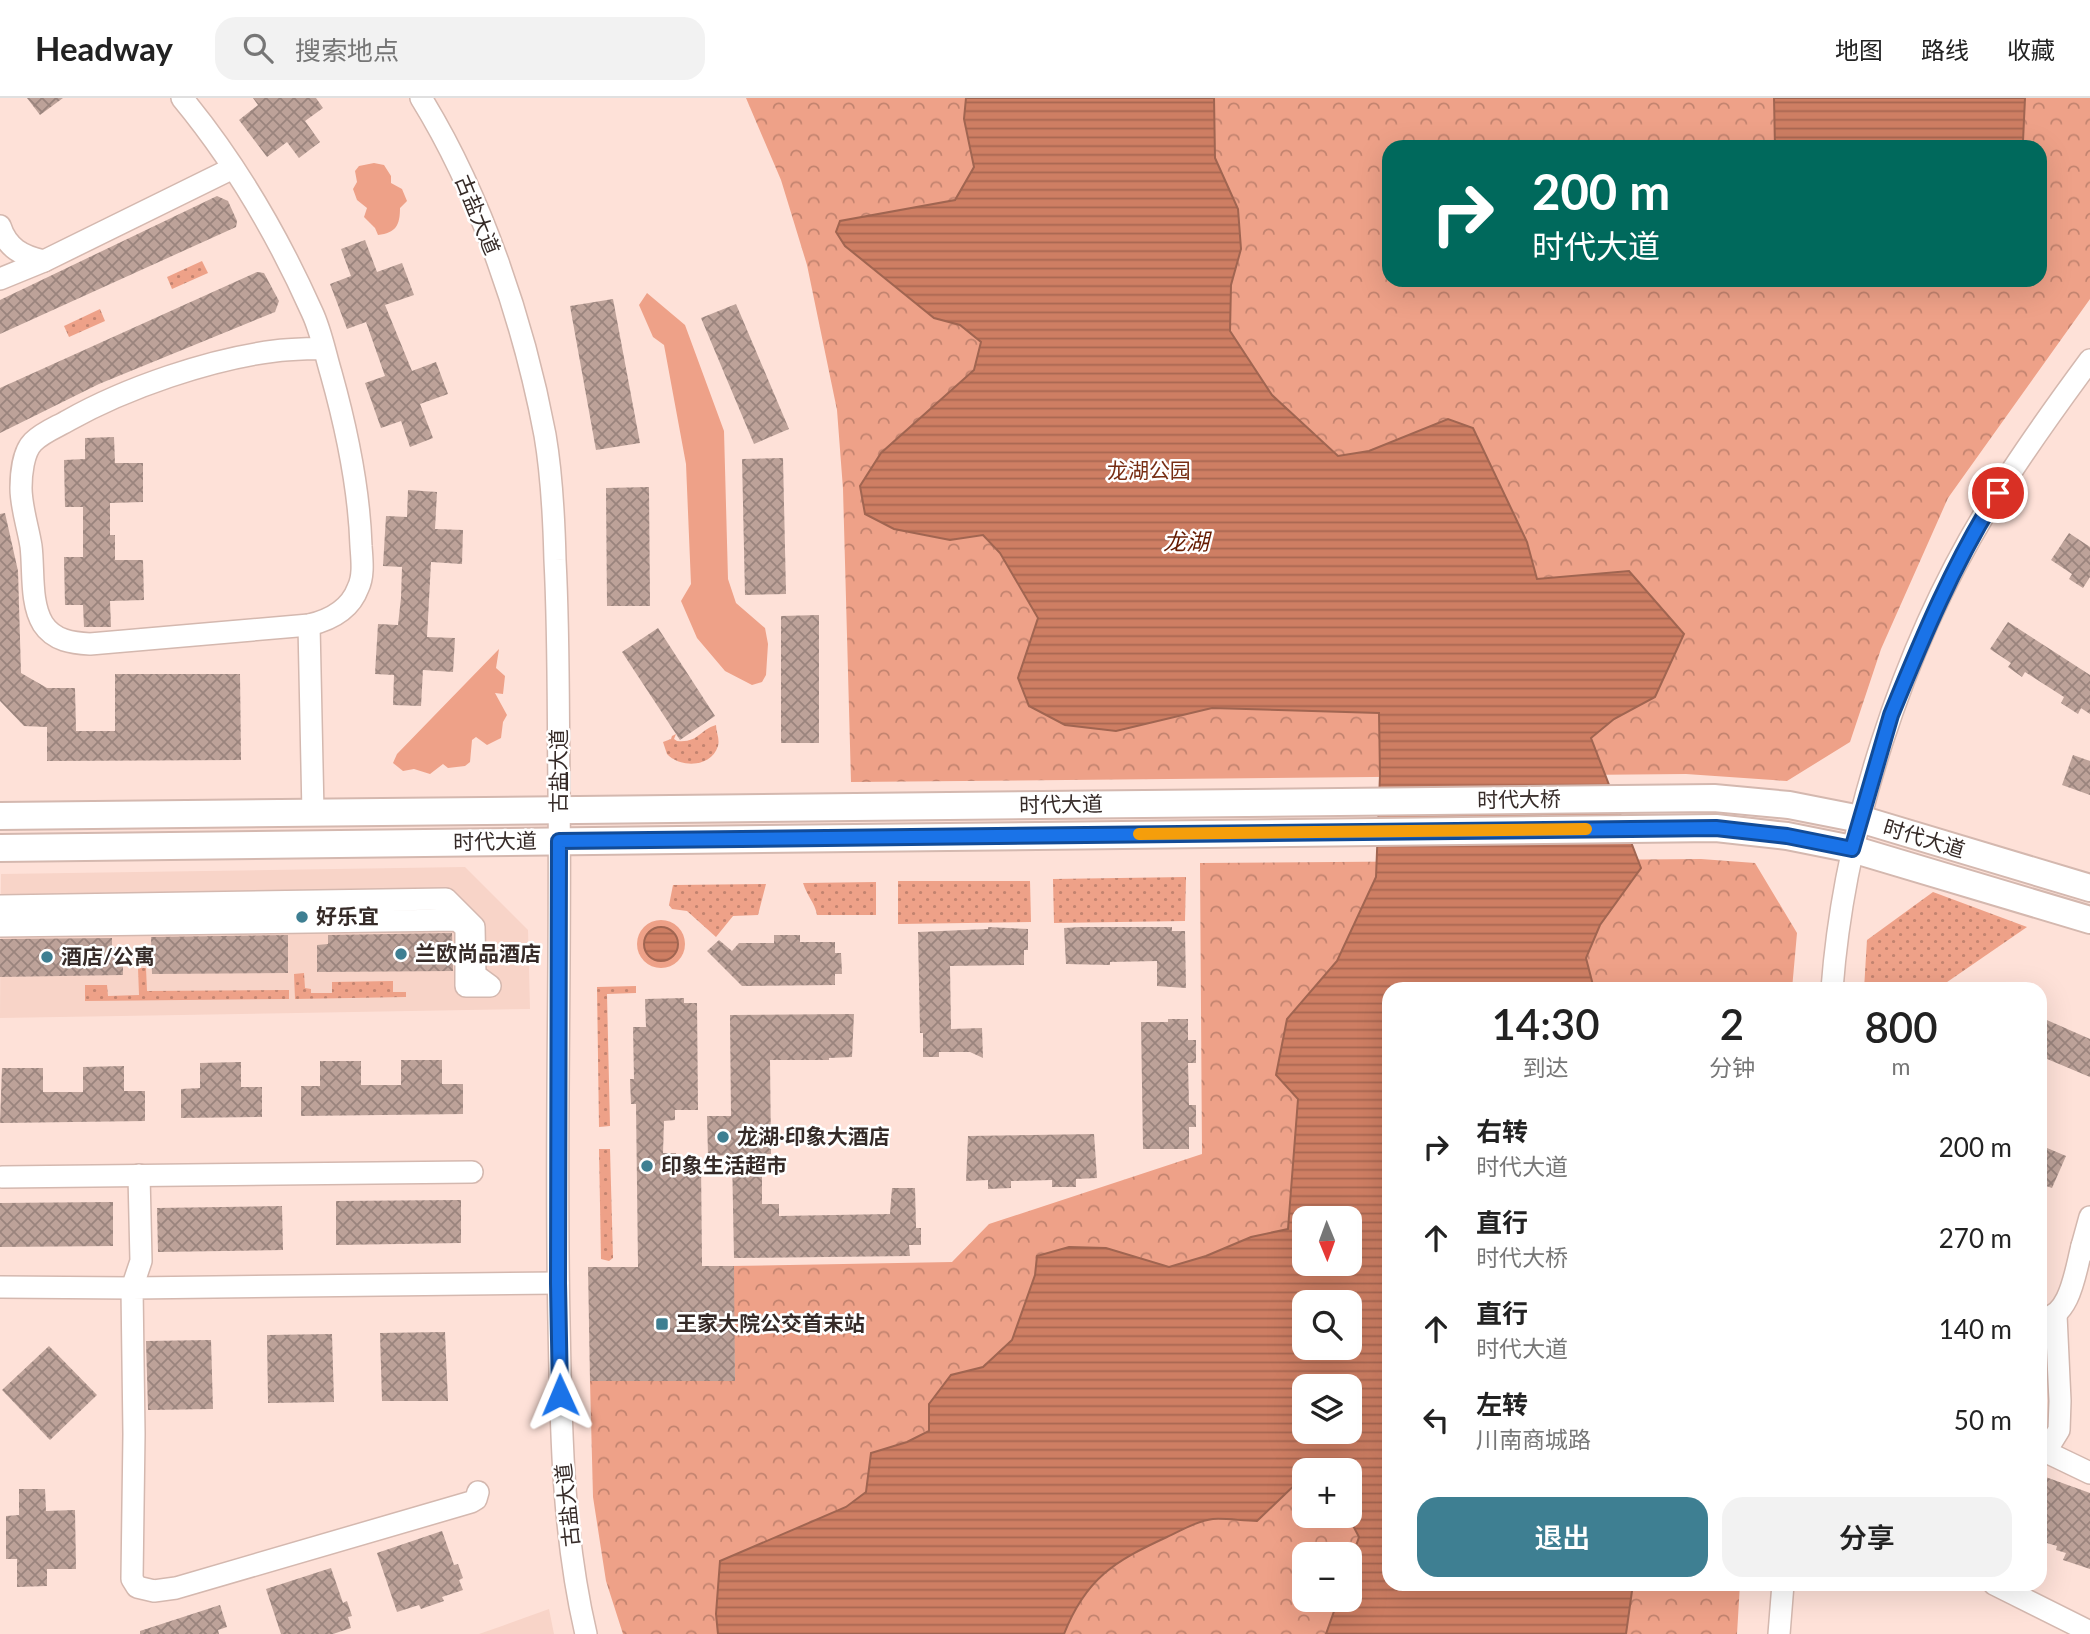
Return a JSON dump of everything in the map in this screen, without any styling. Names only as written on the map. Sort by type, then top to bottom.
[{"type":"main road","name":"时代大道","points":[[1714,798],[1789,805],[1860,819],[2090,888]]},
{"type":"main road","name":"时代大桥","points":[[1323,802],[1714,798]]},
{"type":"main road","name":"时代大道","points":[[0,816],[1323,802]]},
{"type":"main road","name":"时代大道","points":[[1716,828],[1787,836],[1852,849],[2090,920]]},
{"type":"main road","name":"时代大桥","points":[[1326,832],[1716,828]]},
{"type":"main road","name":"时代大道","points":[[0,848],[1326,832]]},
{"type":"street","points":[[182,98],[233,167],[284,255],[313,315],[323,348],[346,429],[355,472],[362,566],[359,587],[337,615],[309,625],[90,643],[71,643],[56,637],[44,625],[37,607],[21,488],[24,461],[30,445],[44,433],[92,407],[142,387],[240,358],[275,351],[323,348]]},
{"type":"street","name":"古盐大道","points":[[421,98],[455,159],[506,287],[524,346],[545,436],[553,510],[559,810],[558,1283],[561,1446],[578,1602],[586,1634]]},
{"type":"street","points":[[0,279],[44,261],[233,167]]},
{"type":"street","points":[[0,226],[15,250],[24,256],[44,261]]},
{"type":"street","points":[[1833,982],[1836,940],[1852,849],[1891,715],[1941,596],[1984,515],[2040,427],[2090,360]]},
{"type":"street","points":[[309,625],[313,813]]},
{"type":"street","points":[[0,906],[446,899],[474,927],[475,975],[490,986],[466,986],[466,928],[457,920],[0,926]]},
{"type":"street","points":[[2,1177],[472,1172]]},
{"type":"street","points":[[139,1175],[141,1261],[132,1288],[132,1579],[137,1587],[154,1591],[189,1585],[471,1502],[476,1499],[478,1492]]},
{"type":"street","points":[[2047,1445],[2059,1430],[2060,1401],[2048,1316],[2064,1307],[2086,1248],[2090,1217]]},
{"type":"street","points":[[0,1287],[558,1283]]},
{"type":"street","points":[[2047,1452],[2090,1473]]},
{"type":"street","points":[[1779,1634],[1782,1591]]},
{"type":"street","points":[[2008,1591],[2090,1632]]},
{"type":"shaded area","points":[[465,867],[528,930],[530,1009],[0,1018],[1,874]]},
{"type":"shaded area","points":[[549,1609],[554,1634],[479,1634],[502,1626]]},
{"type":"green space","name":"龙湖公园","points":[[746,98],[2090,98],[2090,299],[1948,498],[1881,649],[1850,742],[1787,781],[1686,774],[851,782],[843,489],[837,410],[807,265],[781,180]]},
{"type":"green space","points":[[374,163],[384,165],[391,176],[391,183],[402,189],[407,201],[400,208],[396,227],[378,235],[364,217],[367,208],[357,200],[353,189],[357,182],[355,171],[359,166]]},
{"type":"green space","points":[[202,261],[208,273],[172,289],[167,277]]},
{"type":"green space","points":[[647,293],[685,325],[724,431],[728,579],[736,603],[765,628],[768,644],[766,675],[762,682],[752,685],[725,671],[697,638],[681,601],[691,584],[686,464],[664,345],[653,337],[639,305]]},
{"type":"green space","points":[[100,309],[105,321],[69,337],[64,326]]},
{"type":"green space","points":[[499,649],[496,668],[505,676],[503,694],[495,693],[507,715],[503,722],[501,738],[487,745],[476,737],[472,740],[470,762],[465,766],[448,768],[443,764],[430,774],[414,769],[403,771],[393,763],[397,754]]},
{"type":"green space","points":[[716,725],[718,746],[709,758],[702,762],[687,763],[679,762],[667,754],[663,742],[672,736],[676,734],[674,739],[677,741],[690,740]]},
{"type":"green space","points":[[1701,859],[1755,863],[1797,933],[1793,982],[1382,982],[1382,1591],[1740,1591],[1737,1634],[623,1634],[606,1581],[593,1497],[590,1381],[735,1380],[732,1266],[952,1262],[989,1224],[1202,1154],[1200,863]]},
{"type":"green space","points":[[1186,877],[1185,921],[1054,923],[1053,879]]},
{"type":"green space","points":[[898,881],[1030,881],[1031,922],[898,924]]},
{"type":"green space","points":[[876,882],[876,915],[817,915],[803,883]]},
{"type":"green space","points":[[766,884],[758,915],[733,916],[716,937],[687,911],[672,909],[669,905],[673,885]]},
{"type":"green space","points":[[1933,892],[2027,927],[1947,982],[1864,982],[1867,940]]},
{"type":"green space","points":[[661,920],[678,927],[685,944],[678,961],[661,968],[644,961],[637,944],[644,927]]},
{"type":"green space","points":[[138,968],[146,968],[147,991],[289,990],[289,999],[85,1001],[85,985],[107,985],[108,996],[139,995]]},
{"type":"green space","points":[[304,973],[305,988],[311,989],[311,993],[332,993],[332,982],[393,981],[393,992],[406,992],[406,997],[295,999],[294,974]]},
{"type":"green space","points":[[636,986],[636,993],[607,994],[610,1126],[599,1127],[597,987]]},
{"type":"green space","points":[[599,1149],[610,1149],[613,1258],[609,1261],[601,1259]]},
{"type":"water","name":"龙湖","points":[[966,98],[1214,98],[1215,158],[1238,209],[1241,249],[1231,285],[1230,331],[1272,395],[1338,456],[1369,451],[1448,419],[1473,428],[1527,542],[1537,579],[1629,571],[1684,634],[1655,697],[1614,719],[1591,738],[1641,868],[1600,925],[1586,958],[1592,982],[1382,982],[1382,1591],[1632,1591],[1626,1634],[1326,1634],[1334,1612],[1362,1612],[1362,1542],[1357,1542],[1359,1537],[1354,1528],[1362,1528],[1362,1458],[1292,1458],[1292,1487],[1257,1521],[1213,1519],[1201,1522],[1132,1554],[1104,1573],[1093,1585],[1082,1599],[1064,1634],[718,1634],[716,1614],[720,1561],[846,1507],[866,1492],[871,1453],[907,1442],[929,1431],[929,1404],[951,1375],[983,1367],[1012,1340],[1035,1275],[1037,1256],[1069,1247],[1106,1248],[1169,1267],[1206,1256],[1251,1237],[1288,1229],[1298,1099],[1276,1075],[1287,1019],[1337,961],[1376,877],[1380,775],[1379,713],[1212,708],[1116,731],[1065,725],[1029,706],[1018,678],[1038,618],[1000,553],[983,535],[950,540],[894,529],[865,514],[860,486],[881,453],[974,370],[981,342],[960,325],[934,318],[845,246],[836,232],[840,221],[955,200],[974,167],[964,119]]},
{"type":"water","points":[[1774,98],[2025,98],[2023,140],[1775,140]]},
{"type":"water","points":[[661,927],[673,932],[678,944],[673,956],[661,961],[649,956],[644,944],[649,932]]},
{"type":"building","points":[[27,98],[63,98],[40,115]]},
{"type":"building","points":[[253,98],[316,98],[323,108],[305,121],[320,142],[299,158],[287,142],[267,157],[239,120],[258,105]]},
{"type":"building","points":[[217,196],[228,201],[237,221],[236,227],[0,334],[0,300]]},
{"type":"building","points":[[365,240],[377,272],[402,263],[414,295],[385,305],[412,371],[436,362],[448,394],[420,404],[433,438],[410,447],[401,421],[381,428],[365,383],[385,376],[366,322],[347,329],[330,284],[351,276],[341,249]]},
{"type":"building","points":[[257,272],[264,273],[279,301],[275,312],[99,384],[0,433],[0,388]]},
{"type":"building","points":[[613,299],[640,443],[596,450],[570,306]]},
{"type":"building","points":[[736,304],[789,429],[754,444],[701,318]]},
{"type":"building","points":[[114,437],[115,463],[143,463],[143,502],[110,503],[110,535],[115,535],[115,560],[143,560],[144,600],[110,601],[111,627],[84,627],[83,605],[65,605],[64,557],[83,557],[83,507],[65,507],[64,460],[85,459],[85,438]]},
{"type":"building","points":[[783,458],[786,594],[745,595],[742,459]]},
{"type":"building","points":[[649,487],[650,606],[607,606],[606,488]]},
{"type":"building","points":[[408,490],[437,492],[435,529],[463,530],[462,564],[431,562],[427,637],[455,638],[453,672],[423,670],[421,706],[393,705],[394,675],[375,674],[378,624],[398,625],[401,598],[402,567],[383,566],[386,516],[407,517]]},
{"type":"building","points":[[5,513],[18,571],[21,673],[47,688],[75,688],[76,731],[115,731],[115,674],[240,674],[241,760],[47,761],[47,727],[24,726],[0,701],[0,514]]},
{"type":"building","points":[[2069,533],[2090,547],[2090,577],[2083,588],[2069,579],[2072,574],[2051,560]]},
{"type":"building","points":[[819,615],[819,743],[781,743],[781,616]]},
{"type":"building","points":[[2008,622],[2090,675],[2090,714],[2081,708],[2078,714],[2061,703],[2064,697],[2025,672],[2022,677],[2008,667],[2011,663],[1990,649]]},
{"type":"building","points":[[658,628],[715,716],[680,740],[622,652]]},
{"type":"building","points":[[2073,755],[2090,761],[2090,795],[2062,785]]},
{"type":"building","points":[[988,927],[1028,929],[1028,950],[1024,950],[1024,965],[950,966],[951,1029],[982,1028],[983,1058],[970,1052],[939,1052],[939,1057],[923,1057],[918,932]]},
{"type":"building","points":[[1172,927],[1172,931],[1185,931],[1186,988],[1157,986],[1157,961],[1110,962],[1110,965],[1066,964],[1064,928]]},
{"type":"building","points":[[452,933],[453,971],[317,972],[317,945],[328,944],[328,935]]},
{"type":"building","points":[[288,935],[288,973],[152,974],[151,937]]},
{"type":"building","points":[[774,935],[800,935],[800,942],[835,942],[835,953],[841,953],[842,974],[835,974],[835,985],[742,986],[707,951],[719,940],[732,951],[739,943],[774,943]]},
{"type":"building","points":[[112,938],[112,947],[123,947],[123,975],[0,977],[0,939]]},
{"type":"building","points":[[684,998],[684,1003],[697,1003],[698,1110],[675,1110],[675,1120],[664,1121],[663,1153],[676,1153],[676,1163],[701,1163],[702,1266],[734,1266],[735,1381],[590,1381],[588,1267],[638,1267],[636,1104],[631,1104],[630,1079],[634,1079],[633,1027],[646,1027],[645,999]]},
{"type":"building","points":[[854,1014],[852,1057],[829,1060],[770,1060],[771,1154],[762,1154],[762,1204],[779,1204],[779,1216],[890,1214],[892,1188],[915,1188],[916,1228],[921,1228],[921,1245],[909,1245],[910,1256],[734,1258],[732,1155],[708,1156],[707,1116],[731,1116],[730,1015]]},
{"type":"building","points":[[1168,1019],[1188,1019],[1188,1040],[1196,1040],[1196,1063],[1188,1063],[1189,1105],[1196,1105],[1196,1127],[1189,1127],[1189,1149],[1143,1149],[1141,1022],[1168,1022]]},
{"type":"building","points":[[2047,1020],[2090,1039],[2090,1077],[2047,1059]]},
{"type":"building","points":[[401,1060],[442,1060],[442,1084],[463,1084],[463,1114],[301,1116],[301,1086],[320,1086],[320,1061],[361,1061],[361,1085],[401,1085]]},
{"type":"building","points":[[241,1062],[241,1087],[262,1087],[262,1117],[181,1118],[181,1089],[200,1088],[200,1063]]},
{"type":"building","points":[[124,1066],[124,1091],[145,1091],[145,1121],[0,1123],[2,1068],[43,1068],[43,1092],[83,1092],[83,1067]]},
{"type":"building","points":[[1094,1134],[1097,1178],[1076,1179],[1076,1187],[1052,1187],[1052,1180],[1011,1181],[1011,1188],[988,1189],[988,1180],[966,1181],[968,1136]]},
{"type":"building","points":[[2047,1148],[2066,1156],[2052,1188],[2047,1186]]},
{"type":"building","points":[[461,1200],[461,1243],[336,1245],[336,1201]]},
{"type":"building","points":[[113,1202],[113,1246],[0,1247],[0,1203]]},
{"type":"building","points":[[282,1206],[283,1250],[158,1252],[157,1208]]},
{"type":"building","points":[[445,1332],[448,1401],[382,1401],[380,1333]]},
{"type":"building","points":[[332,1334],[334,1402],[268,1403],[267,1335]]},
{"type":"building","points":[[211,1340],[213,1409],[148,1410],[146,1341]]},
{"type":"building","points":[[49,1346],[97,1395],[50,1440],[2,1390]]},
{"type":"building","points":[[2047,1478],[2090,1493],[2090,1569],[2063,1560],[2066,1553],[2056,1550],[2057,1546],[2047,1543]]},
{"type":"building","points":[[19,1489],[45,1489],[46,1511],[75,1510],[76,1569],[47,1569],[47,1586],[17,1587],[17,1559],[6,1559],[6,1516],[19,1515]]},
{"type":"building","points":[[442,1531],[454,1565],[458,1564],[463,1578],[459,1580],[463,1590],[442,1597],[444,1601],[421,1609],[419,1605],[397,1612],[377,1553]]},
{"type":"building","points":[[331,1568],[343,1603],[347,1601],[352,1616],[348,1617],[351,1628],[333,1634],[281,1634],[266,1589]]},
{"type":"building","points":[[220,1605],[227,1627],[218,1630],[219,1634],[140,1634],[140,1631]]},
{"type":"slow traffic","points":[[1139,834],[1586,829]]},
{"type":"place","name":"好乐宜","points":[[302,917]]},
{"type":"place","name":"兰欧尚品酒店","points":[[401,954]]},
{"type":"place","name":"酒店/公寓","points":[[47,957]]},
{"type":"place","name":"龙湖·印象大酒店","points":[[723,1137]]},
{"type":"place","name":"印象生活超市","points":[[647,1166]]},
{"type":"place","name":"王家大院公交首末站","points":[[662,1324]]},
{"type":"route","points":[[560,1395],[559,841],[1716,828],[1787,836],[1852,849],[1899,695],[1941,596],[1998,493]]}]
